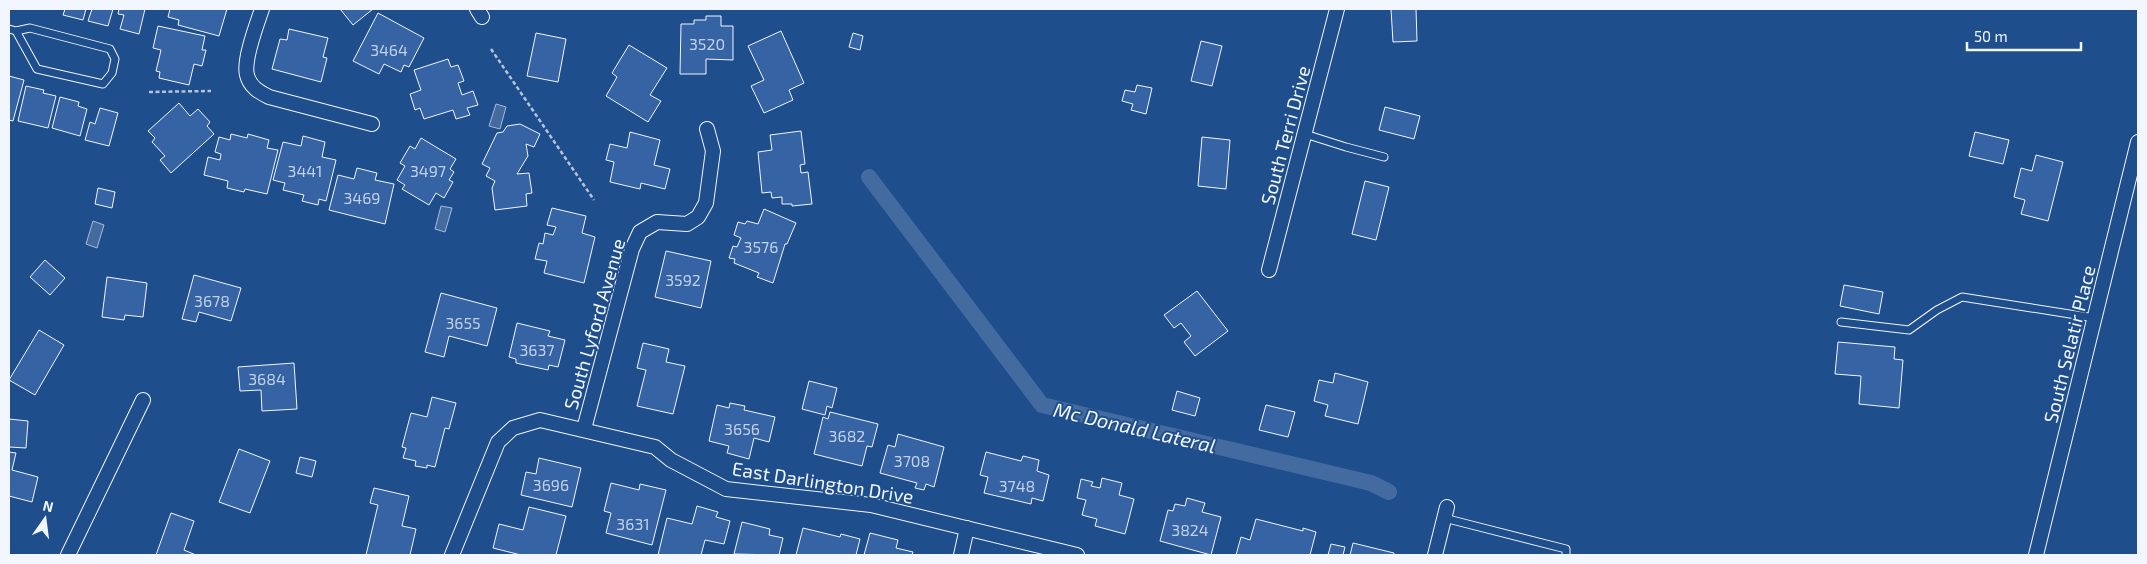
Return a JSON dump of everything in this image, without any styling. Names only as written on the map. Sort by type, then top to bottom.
[{"type":"street","points":[[262,9],[247,61],[246,74],[252,85],[259,92],[269,97],[372,124]]},
{"type":"street","name":"South Terri Drive","points":[[1269,270],[1337,9]]},
{"type":"street","name":"South Lyford Avenue","points":[[584,429],[632,249],[640,232],[657,222],[687,224],[698,217],[706,203],[713,151],[708,129]]},
{"type":"street","name":"South Selatir Place","points":[[2036,555],[2138,142]]},
{"type":"street","points":[[68,555],[143,400]]},
{"type":"street","name":"East Darlington Drive","points":[[452,555],[474,505],[498,442],[513,428],[540,420],[655,447],[671,460],[726,489],[871,505],[1076,555]]},
{"type":"street","points":[[1435,555],[1446,512]]},
{"type":"street","points":[[961,555],[967,528]]},
{"type":"lane","points":[[30,28],[110,49],[115,59],[112,73],[102,84],[37,69],[12,30],[30,28]]},
{"type":"lane","points":[[1304,134],[1384,157]]},
{"type":"lane","points":[[1841,322],[1909,330],[1937,310],[1962,297],[1999,301],[2050,312],[2095,318]]},
{"type":"lane","points":[[1446,512],[1566,549],[1566,555]]},
{"type":"path","points":[[491,48],[594,200]]},
{"type":"path","points":[[149,92],[211,91]]},
{"type":"water","points":[[496,104],[506,107],[500,129],[489,126]]},
{"type":"water","points":[[441,206],[452,208],[445,232],[435,229]]},
{"type":"water","points":[[93,221],[104,225],[97,248],[86,244]]},
{"type":"building","points":[[65,9],[86,9],[83,20],[63,15]]},
{"type":"building","points":[[92,9],[113,9],[108,26],[88,21]]},
{"type":"building","points":[[119,9],[145,9],[139,34],[120,29],[124,15],[118,14]]},
{"type":"building","points":[[170,9],[227,9],[219,36],[178,25],[179,20],[168,17]]},
{"type":"building","points":[[340,9],[373,9],[353,25]]},
{"type":"building","points":[[1391,9],[1416,9],[1417,41],[1393,42]]},
{"type":"building","points":[[378,13],[424,38],[409,67],[404,65],[401,72],[384,64],[379,74],[353,61]]},
{"type":"building","points":[[706,16],[721,16],[721,26],[733,26],[733,60],[706,59],[706,74],[680,74],[681,24],[694,24],[694,20],[706,20]]},
{"type":"building","points":[[158,26],[205,36],[202,50],[206,50],[202,66],[194,64],[189,85],[159,78],[160,72],[156,71],[161,50],[153,48]]},
{"type":"building","points":[[289,29],[328,38],[323,57],[327,58],[321,82],[272,69],[280,39],[287,40]]},
{"type":"building","points":[[781,31],[804,83],[789,90],[793,100],[764,113],[751,86],[764,80],[748,46]]},
{"type":"building","points":[[536,33],[566,39],[558,82],[527,76]]},
{"type":"building","points":[[853,33],[863,36],[860,50],[849,47]]},
{"type":"building","points":[[1201,41],[1222,46],[1212,86],[1191,81]]},
{"type":"building","points":[[629,45],[667,68],[650,95],[661,101],[648,122],[606,96],[617,77],[612,73]]},
{"type":"building","points":[[448,59],[451,67],[458,65],[464,81],[458,83],[462,95],[473,91],[478,105],[467,108],[470,115],[456,119],[453,110],[424,119],[420,108],[415,110],[410,94],[421,90],[414,70]]},
{"type":"building","points":[[9,76],[24,80],[13,121],[9,120]]},
{"type":"building","points":[[1137,85],[1152,88],[1146,114],[1131,110],[1133,104],[1122,101],[1125,90],[1135,92]]},
{"type":"building","points":[[26,86],[44,90],[43,93],[56,96],[48,128],[18,121]]},
{"type":"building","points":[[60,97],[79,102],[78,106],[87,109],[80,136],[52,128]]},
{"type":"building","points":[[179,103],[190,116],[198,109],[210,122],[207,126],[214,134],[171,173],[160,160],[165,156],[152,142],[155,138],[148,131]]},
{"type":"building","points":[[1385,107],[1420,116],[1414,139],[1379,130]]},
{"type":"building","points":[[100,108],[118,113],[109,146],[85,140],[90,122],[95,124]]},
{"type":"building","points":[[520,124],[540,134],[534,147],[526,144],[528,156],[517,174],[529,173],[532,193],[526,194],[527,206],[495,210],[492,188],[495,181],[486,176],[490,168],[482,164],[497,133],[503,132],[507,126]]},
{"type":"building","points":[[801,131],[805,164],[800,165],[801,173],[808,172],[812,204],[792,206],[792,204],[782,204],[782,197],[772,198],[771,192],[762,193],[758,152],[772,150],[770,135]]},
{"type":"building","points":[[630,132],[660,140],[654,165],[670,169],[665,189],[641,183],[640,189],[610,182],[614,162],[606,160],[610,144],[627,148]]},
{"type":"building","points":[[1975,132],[2009,140],[2003,164],[1969,156]]},
{"type":"building","points":[[231,134],[247,138],[248,134],[269,140],[267,148],[278,150],[267,194],[245,189],[244,192],[227,188],[228,181],[204,175],[208,157],[220,160],[221,154],[215,152],[219,137],[230,140]]},
{"type":"building","points":[[303,136],[325,142],[322,157],[336,160],[326,201],[319,199],[318,205],[302,201],[304,195],[283,190],[285,183],[273,180],[283,142],[301,146]]},
{"type":"building","points":[[1202,137],[1230,140],[1226,189],[1198,186]]},
{"type":"building","points":[[421,138],[456,159],[450,169],[454,172],[449,180],[453,182],[444,198],[436,193],[429,205],[402,189],[405,185],[397,180],[405,166],[400,163],[410,146],[415,149]]},
{"type":"building","points":[[2036,155],[2063,162],[2048,221],[2021,214],[2025,200],[2014,197],[2021,168],[2032,171]]},
{"type":"building","points":[[357,168],[377,173],[375,180],[394,184],[385,224],[329,210],[338,175],[354,179]]},
{"type":"building","points":[[1365,181],[1389,187],[1376,240],[1352,234]]},
{"type":"building","points":[[98,188],[115,192],[112,208],[95,204]]},
{"type":"building","points":[[552,208],[586,216],[582,233],[595,237],[584,283],[544,273],[547,261],[535,259],[539,243],[543,244],[545,233],[553,235],[556,227],[547,225]]},
{"type":"building","points":[[764,209],[796,223],[787,244],[785,244],[773,283],[757,277],[759,273],[734,263],[735,259],[729,258],[733,246],[737,247],[741,238],[734,235],[738,222],[745,224],[747,221],[758,224]]},
{"type":"building","points":[[666,251],[711,261],[701,308],[655,297]]},
{"type":"building","points":[[45,260],[65,278],[50,295],[30,277]]},
{"type":"building","points":[[194,275],[241,288],[231,321],[199,312],[196,322],[182,319]]},
{"type":"building","points":[[107,277],[147,283],[143,317],[125,315],[124,320],[102,317]]},
{"type":"building","points":[[1844,285],[1883,292],[1879,314],[1840,306]]},
{"type":"building","points":[[1197,291],[1228,331],[1195,356],[1184,342],[1191,336],[1181,323],[1174,328],[1164,315]]},
{"type":"building","points":[[441,293],[497,308],[487,346],[449,336],[444,357],[425,352]]},
{"type":"building","points":[[517,323],[550,331],[548,336],[565,340],[558,367],[549,365],[548,370],[516,363],[516,359],[509,357]]},
{"type":"building","points":[[39,330],[64,345],[35,395],[9,380]]},
{"type":"building","points":[[1838,342],[1895,347],[1894,359],[1903,360],[1899,408],[1859,404],[1861,376],[1835,374]]},
{"type":"building","points":[[643,343],[669,349],[666,362],[685,366],[673,414],[637,406],[646,370],[637,368]]},
{"type":"building","points":[[294,363],[297,409],[262,411],[261,390],[240,391],[238,367]]},
{"type":"building","points":[[1335,373],[1368,382],[1358,424],[1325,416],[1328,405],[1314,401],[1319,380],[1333,383]]},
{"type":"building","points":[[809,381],[837,388],[832,408],[827,406],[825,415],[802,409]]},
{"type":"building","points":[[1177,391],[1200,398],[1195,416],[1172,410]]},
{"type":"building","points":[[432,397],[456,403],[449,429],[445,428],[435,467],[427,465],[427,468],[415,466],[416,461],[403,458],[406,448],[402,447],[411,413],[427,417]]},
{"type":"building","points":[[730,403],[745,406],[744,410],[775,417],[769,442],[754,438],[749,459],[727,453],[729,446],[709,441],[717,405],[729,408]]},
{"type":"building","points":[[1266,405],[1295,412],[1288,437],[1259,430]]},
{"type":"building","points":[[830,412],[878,424],[872,447],[867,446],[862,466],[814,454],[823,417],[828,419]]},
{"type":"building","points":[[9,419],[28,421],[26,448],[9,447]]},
{"type":"building","points":[[898,434],[944,447],[934,487],[926,484],[924,490],[915,488],[917,483],[880,473],[888,445],[895,447]]},
{"type":"building","points":[[239,449],[270,461],[250,513],[219,502]]},
{"type":"building","points":[[9,452],[16,453],[12,470],[38,477],[32,502],[9,496]]},
{"type":"building","points":[[986,452],[1021,461],[1023,456],[1039,460],[1037,471],[1049,475],[1043,501],[1032,498],[1031,504],[984,493],[988,477],[980,475]]},
{"type":"building","points":[[300,457],[316,461],[312,477],[296,473]]},
{"type":"building","points":[[539,458],[581,468],[572,507],[521,495],[526,472],[536,474]]},
{"type":"building","points":[[1102,478],[1122,483],[1119,495],[1134,499],[1125,534],[1095,526],[1097,519],[1082,515],[1086,500],[1077,498],[1081,479],[1093,482],[1091,486],[1100,488]]},
{"type":"building","points":[[611,483],[639,490],[640,484],[666,490],[652,545],[606,533],[611,513],[604,511]]},
{"type":"building","points":[[374,488],[409,496],[402,526],[416,529],[410,555],[366,555],[378,505],[370,503]]},
{"type":"building","points":[[1187,498],[1205,503],[1202,512],[1221,517],[1211,555],[1160,541],[1168,510],[1173,511],[1175,504],[1185,506]]},
{"type":"building","points":[[697,506],[718,512],[716,517],[730,521],[724,544],[705,540],[701,555],[658,555],[667,518],[692,524]]},
{"type":"building","points":[[529,507],[566,516],[556,555],[521,555],[493,548],[499,524],[523,530]]},
{"type":"building","points":[[171,513],[194,521],[184,550],[196,555],[156,555]]},
{"type":"building","points":[[1256,519],[1303,531],[1303,528],[1316,532],[1310,555],[1236,555],[1241,537],[1250,540]]},
{"type":"building","points":[[742,522],[770,529],[769,535],[783,538],[779,555],[734,554]]},
{"type":"building","points":[[803,528],[840,537],[841,534],[860,539],[856,555],[796,555]]},
{"type":"building","points":[[870,533],[898,540],[896,548],[913,552],[912,555],[864,555]]},
{"type":"building","points":[[1353,543],[1394,553],[1394,555],[1350,555]]},
{"type":"building","points":[[1331,544],[1345,547],[1343,555],[1328,555]]},
{"type":"waterway","name":"Mc Donald Lateral","points":[[869,177],[1042,405],[1371,483],[1389,492]]}]
